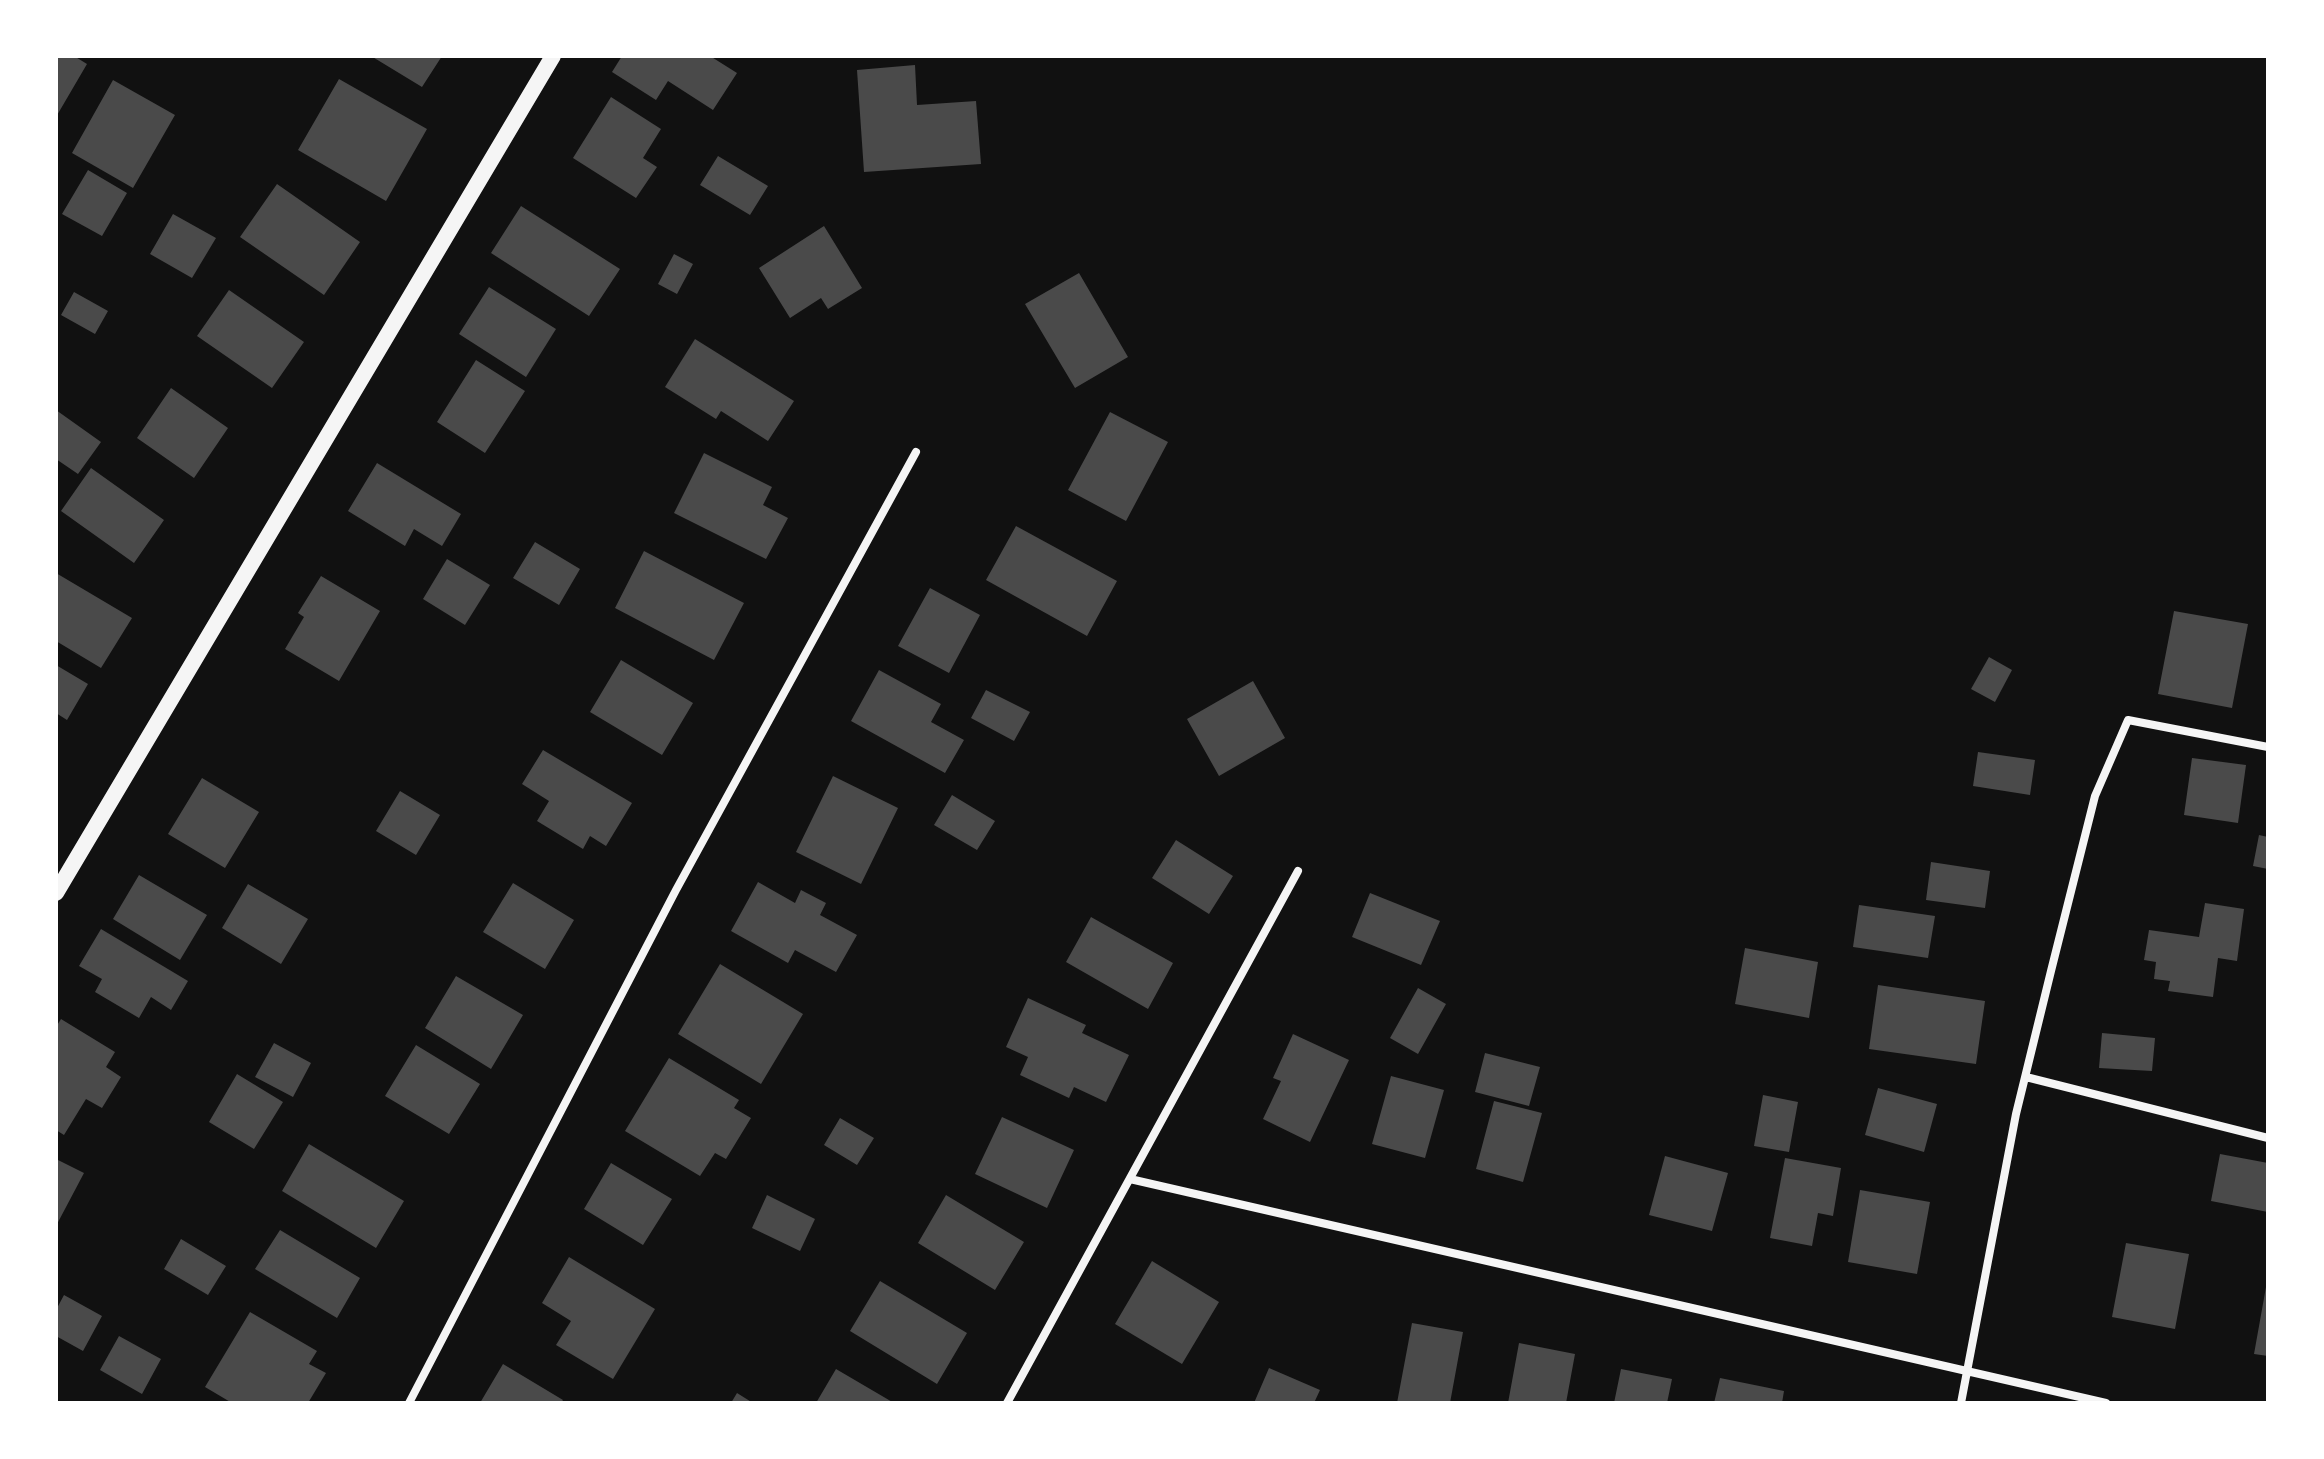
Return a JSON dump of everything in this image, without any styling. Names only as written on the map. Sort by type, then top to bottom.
[{"type":"main road","points":[[56,893],[553,56]]},
{"type":"street","points":[[409,1403],[676,890],[916,452]]},
{"type":"street","points":[[1961,1403],[2016,1114],[2095,796],[2128,720],[2268,747]]},
{"type":"street","points":[[1007,1403],[1298,871]]},
{"type":"street","points":[[2026,1077],[2268,1138]]},
{"type":"street","points":[[1130,1179],[2106,1403]]},
{"type":"building","points":[[56,56],[74,56],[87,64],[56,117]]},
{"type":"building","points":[[371,56],[442,56],[422,87]]},
{"type":"building","points":[[622,56],[710,56],[737,73],[713,110],[668,81],[656,100],[612,72]]},
{"type":"building","points":[[915,65],[917,105],[976,101],[981,164],[864,172],[857,70]]},
{"type":"building","points":[[339,79],[427,129],[386,201],[298,150]]},
{"type":"building","points":[[113,80],[175,115],[133,188],[72,153]]},
{"type":"building","points":[[611,97],[661,129],[643,158],[657,167],[636,198],[573,158]]},
{"type":"building","points":[[718,156],[768,186],[750,215],[700,185]]},
{"type":"building","points":[[88,170],[127,193],[102,236],[62,214]]},
{"type":"building","points":[[277,184],[360,242],[324,295],[240,237]]},
{"type":"building","points":[[521,206],[620,269],[589,316],[491,253]]},
{"type":"building","points":[[173,214],[216,238],[192,278],[150,254]]},
{"type":"building","points":[[824,226],[862,288],[828,309],[821,298],[790,318],[759,268]]},
{"type":"building","points":[[674,254],[693,264],[677,294],[658,284]]},
{"type":"building","points":[[1079,273],[1128,357],[1075,388],[1025,304]]},
{"type":"building","points":[[489,287],[556,329],[526,377],[459,334]]},
{"type":"building","points":[[229,290],[304,342],[272,388],[197,336]]},
{"type":"building","points":[[74,292],[108,311],[95,334],[61,315]]},
{"type":"building","points":[[695,339],[794,401],[768,441],[721,411],[716,419],[665,387]]},
{"type":"building","points":[[476,360],[525,391],[485,453],[437,422]]},
{"type":"building","points":[[171,388],[228,428],[194,478],[137,438]]},
{"type":"building","points":[[56,410],[101,442],[78,474],[56,459]]},
{"type":"building","points":[[1110,412],[1168,442],[1126,521],[1068,490]]},
{"type":"building","points":[[704,453],[772,487],[763,505],[788,518],[766,559],[674,513]]},
{"type":"building","points":[[377,463],[461,514],[442,546],[414,529],[405,546],[348,511]]},
{"type":"building","points":[[91,468],[164,520],[134,563],[61,511]]},
{"type":"building","points":[[1016,526],[1117,581],[1087,636],[986,580]]},
{"type":"building","points":[[535,542],[580,569],[559,605],[513,578]]},
{"type":"building","points":[[644,551],[744,603],[714,660],[615,608]]},
{"type":"building","points":[[447,559],[490,585],[465,625],[423,599]]},
{"type":"building","points":[[56,573],[132,618],[101,668],[56,641]]},
{"type":"building","points":[[321,576],[380,611],[339,681],[285,649],[304,617],[298,613]]},
{"type":"building","points":[[930,588],[980,615],[949,673],[898,646]]},
{"type":"building","points":[[2174,611],[2248,624],[2232,708],[2158,694]]},
{"type":"building","points":[[1989,657],[2012,670],[1995,702],[1971,689]]},
{"type":"building","points":[[621,660],[693,703],[662,755],[590,712]]},
{"type":"building","points":[[56,665],[88,684],[67,720],[56,713]]},
{"type":"building","points":[[879,670],[941,704],[931,722],[964,740],[945,773],[851,721]]},
{"type":"building","points":[[1253,681],[1285,738],[1219,776],[1187,719]]},
{"type":"building","points":[[986,690],[1030,712],[1014,741],[971,718]]},
{"type":"building","points":[[543,750],[632,803],[606,846],[590,836],[583,849],[537,821],[549,801],[522,784]]},
{"type":"building","points":[[1978,752],[2035,760],[2030,795],[1973,786]]},
{"type":"building","points":[[2192,758],[2246,765],[2238,823],[2184,815]]},
{"type":"building","points":[[833,776],[898,808],[861,884],[796,852]]},
{"type":"building","points":[[202,778],[259,812],[225,868],[168,834]]},
{"type":"building","points":[[400,791],[440,815],[416,855],[376,831]]},
{"type":"building","points":[[952,795],[995,821],[977,850],[934,825]]},
{"type":"building","points":[[2259,835],[2268,837],[2268,869],[2253,866]]},
{"type":"building","points":[[1176,840],[1233,876],[1209,914],[1152,878]]},
{"type":"building","points":[[1931,862],[1990,871],[1985,908],[1926,900]]},
{"type":"building","points":[[139,875],[207,915],[180,960],[113,919]]},
{"type":"building","points":[[758,882],[795,903],[801,890],[826,903],[820,915],[857,935],[836,972],[795,950],[788,963],[731,931]]},
{"type":"building","points":[[513,883],[574,920],[545,969],[483,932]]},
{"type":"building","points":[[248,884],[308,919],[281,964],[222,928]]},
{"type":"building","points":[[1370,893],[1440,921],[1421,965],[1352,937]]},
{"type":"building","points":[[2205,903],[2244,909],[2237,961],[2218,958],[2213,997],[2168,991],[2170,981],[2154,979],[2156,962],[2144,960],[2149,930],[2199,937]]},
{"type":"building","points":[[1859,905],[1935,916],[1928,958],[1853,947]]},
{"type":"building","points":[[1091,917],[1173,963],[1148,1009],[1066,962]]},
{"type":"building","points":[[101,929],[188,981],[171,1010],[151,997],[139,1018],[95,992],[102,979],[79,966]]},
{"type":"building","points":[[1745,948],[1818,962],[1809,1018],[1735,1004]]},
{"type":"building","points":[[720,964],[803,1014],[761,1084],[678,1034]]},
{"type":"building","points":[[456,976],[523,1015],[491,1069],[425,1028]]},
{"type":"building","points":[[1878,985],[1985,1001],[1976,1064],[1869,1049]]},
{"type":"building","points":[[1418,988],[1446,1004],[1418,1054],[1390,1038]]},
{"type":"building","points":[[1028,998],[1086,1025],[1082,1033],[1129,1055],[1106,1102],[1074,1087],[1069,1098],[1020,1075],[1028,1057],[1006,1047]]},
{"type":"building","points":[[61,1019],[115,1052],[106,1067],[121,1077],[102,1108],[86,1099],[64,1135],[56,1130],[56,1027]]},
{"type":"building","points":[[2102,1033],[2155,1038],[2152,1071],[2099,1068]]},
{"type":"building","points":[[1293,1034],[1349,1060],[1310,1142],[1263,1119],[1281,1081],[1273,1078]]},
{"type":"building","points":[[274,1043],[311,1063],[293,1097],[255,1077]]},
{"type":"building","points":[[416,1045],[480,1084],[449,1134],[385,1096]]},
{"type":"building","points":[[1485,1053],[1540,1067],[1529,1106],[1475,1092]]},
{"type":"building","points":[[669,1058],[739,1100],[734,1108],[751,1118],[726,1159],[715,1153],[700,1176],[625,1131]]},
{"type":"building","points":[[237,1074],[283,1102],[254,1149],[209,1122]]},
{"type":"building","points":[[1391,1076],[1444,1090],[1425,1158],[1372,1144]]},
{"type":"building","points":[[1878,1088],[1937,1104],[1924,1152],[1865,1135]]},
{"type":"building","points":[[1763,1095],[1798,1102],[1789,1152],[1754,1146]]},
{"type":"building","points":[[1494,1101],[1542,1113],[1523,1182],[1476,1169]]},
{"type":"building","points":[[1002,1117],[1074,1150],[1047,1208],[975,1174]]},
{"type":"building","points":[[840,1118],[874,1138],[857,1165],[824,1145]]},
{"type":"building","points":[[309,1144],[404,1201],[376,1248],[282,1191]]},
{"type":"building","points":[[2220,1154],[2268,1163],[2268,1212],[2211,1201]]},
{"type":"building","points":[[1665,1156],[1728,1173],[1712,1231],[1649,1215]]},
{"type":"building","points":[[1785,1158],[1841,1168],[1833,1216],[1818,1213],[1812,1246],[1770,1238]]},
{"type":"building","points":[[56,1159],[84,1173],[56,1226]]},
{"type":"building","points":[[611,1163],[672,1199],[643,1245],[584,1209]]},
{"type":"building","points":[[1860,1190],[1930,1202],[1917,1274],[1848,1262]]},
{"type":"building","points":[[767,1195],[815,1219],[800,1251],[752,1228]]},
{"type":"building","points":[[946,1195],[1024,1242],[995,1290],[918,1243]]},
{"type":"building","points":[[280,1230],[360,1278],[337,1318],[255,1269]]},
{"type":"building","points":[[181,1239],[226,1266],[208,1295],[164,1269]]},
{"type":"building","points":[[2126,1243],[2189,1254],[2175,1329],[2112,1317]]},
{"type":"building","points":[[569,1257],[655,1309],[613,1379],[556,1345],[571,1321],[542,1303]]},
{"type":"building","points":[[1152,1261],[1219,1302],[1182,1364],[1115,1324]]},
{"type":"building","points":[[880,1281],[967,1333],[937,1384],[850,1331]]},
{"type":"building","points":[[2268,1287],[2268,1356],[2254,1354]]},
{"type":"building","points":[[64,1295],[102,1316],[83,1351],[56,1336],[56,1310]]},
{"type":"building","points":[[250,1312],[317,1351],[309,1364],[326,1373],[308,1403],[232,1403],[205,1387]]},
{"type":"building","points":[[1412,1323],[1463,1332],[1450,1403],[1397,1403]]},
{"type":"building","points":[[119,1336],[161,1359],[142,1394],[100,1370]]},
{"type":"building","points":[[1519,1343],[1575,1354],[1566,1403],[1508,1403]]},
{"type":"building","points":[[503,1364],[563,1400],[561,1403],[480,1403]]},
{"type":"building","points":[[1269,1368],[1320,1390],[1314,1403],[1254,1403]]},
{"type":"building","points":[[836,1369],[894,1403],[816,1403]]},
{"type":"building","points":[[1621,1369],[1672,1379],[1667,1403],[1614,1403]]},
{"type":"building","points":[[1720,1378],[1784,1391],[1782,1403],[1714,1403]]},
{"type":"building","points":[[737,1393],[753,1403],[731,1403]]}]
